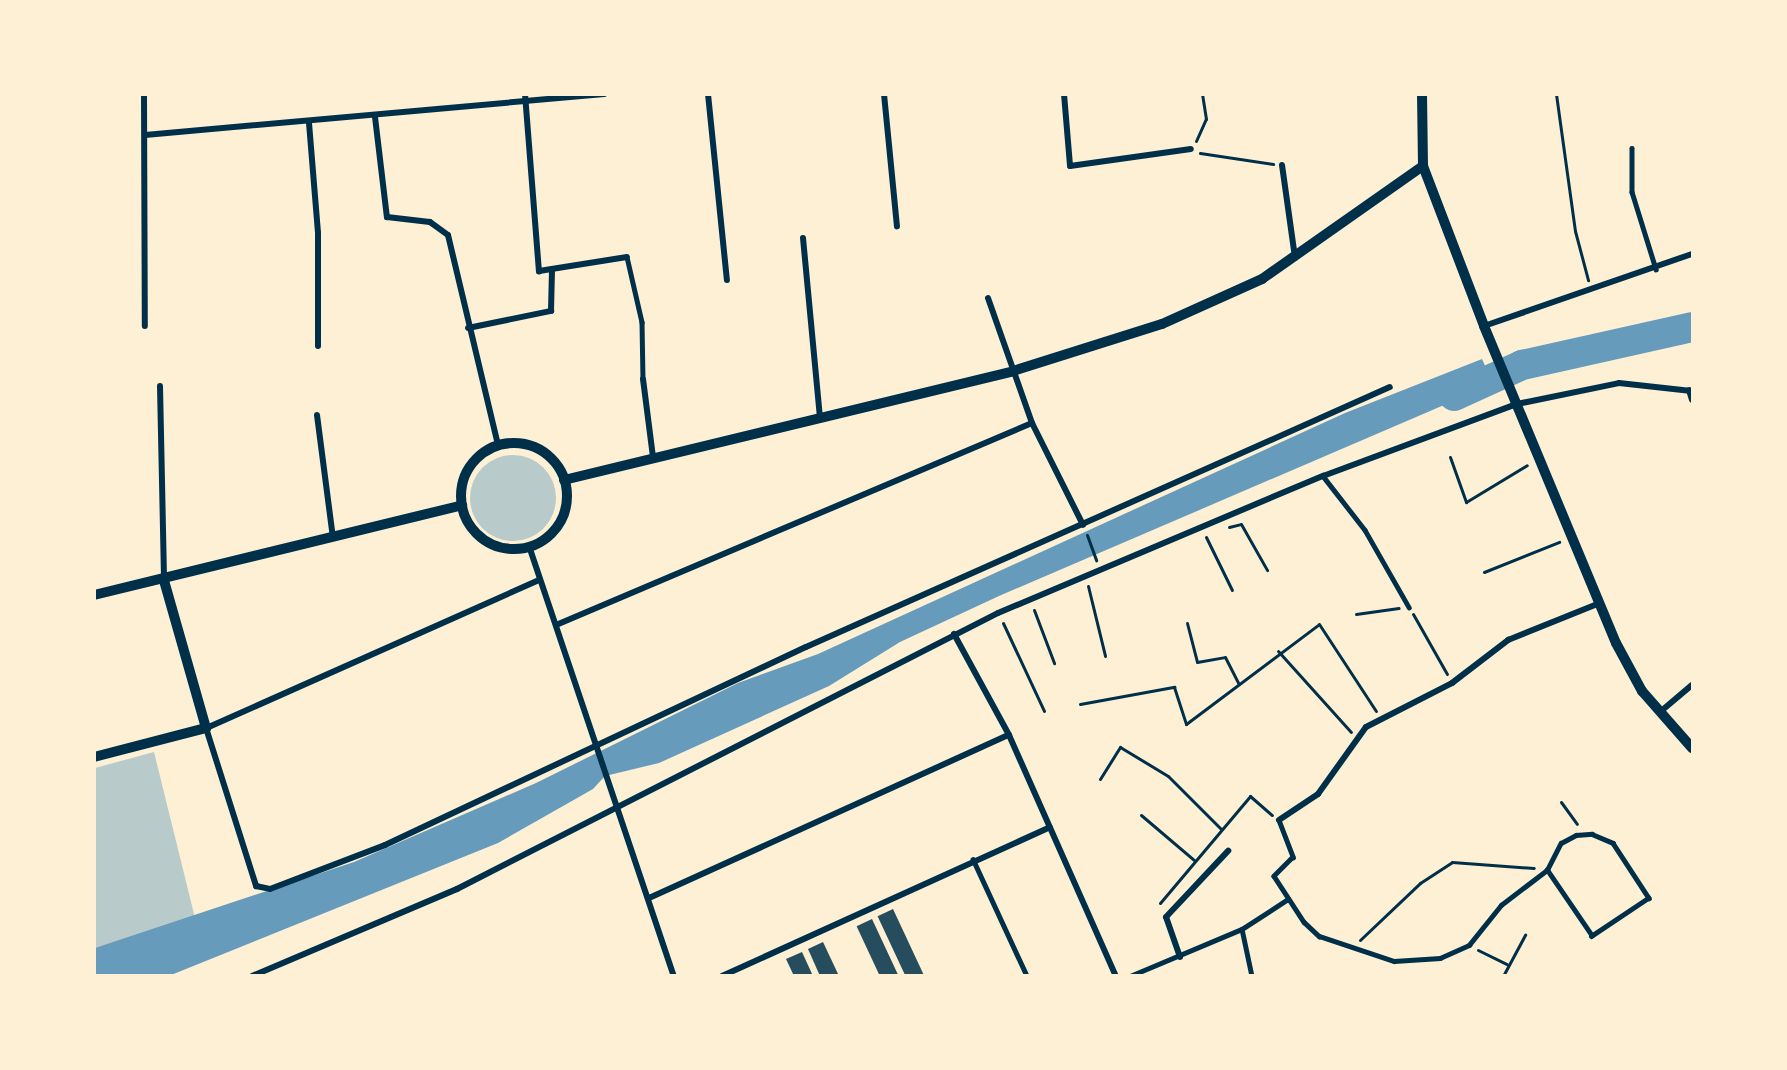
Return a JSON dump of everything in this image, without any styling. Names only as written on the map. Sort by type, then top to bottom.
[{"type":"street","points":[[144,94],[145,326]]},
{"type":"street","points":[[145,135],[375,117],[525,98],[604,94]]},
{"type":"street","points":[[708,94],[727,280]]},
{"type":"street","points":[[884,94],[897,226]]},
{"type":"street","points":[[1064,94],[1070,166],[1191,149]]},
{"type":"street","points":[[1422,94],[1423,166],[1484,326],[1629,669],[1660,712],[1692,748]]},
{"type":"street","points":[[525,98],[539,271],[627,257]]},
{"type":"street","points":[[375,117],[387,217],[441,226],[450,240],[468,328],[498,445]]},
{"type":"street","points":[[309,123],[318,233],[318,346]]},
{"type":"street","points":[[1282,165],[1295,258]]},
{"type":"street","points":[[564,480],[1013,371],[1162,324],[1262,279],[1423,166]]},
{"type":"street","points":[[803,238],[820,417]]},
{"type":"street","points":[[1484,326],[1590,287],[1656,269],[1692,254]]},
{"type":"street","points":[[468,328],[550,311],[552,269]]},
{"type":"street","points":[[988,298],[1032,423],[1084,528]]},
{"type":"street","points":[[644,378],[653,457]]},
{"type":"street","points":[[252,975],[457,889],[998,613],[1202,530],[1323,476],[1517,404],[1619,383],[1690,391],[1692,400]]},
{"type":"street","points":[[160,386],[164,581],[251,880],[270,889],[385,845],[596,746],[1084,528],[1390,387]]},
{"type":"street","points":[[317,415],[333,538]]},
{"type":"street","points":[[556,625],[1032,423]]},
{"type":"street","points":[[498,445],[538,449],[564,480],[566,501],[560,521],[547,537],[529,546],[509,548],[482,538],[462,506],[469,468],[498,445]]},
{"type":"street","points":[[94,595],[164,581],[462,506]]},
{"type":"street","points":[[529,546],[674,975]]},
{"type":"street","points":[[94,757],[206,728],[539,580]]},
{"type":"street","points":[[1279,820],[1318,794],[1357,737],[1382,720],[1452,683],[1508,640],[1600,603]]},
{"type":"street","points":[[954,634],[1009,735],[1116,975]]},
{"type":"street","points":[[1660,712],[1692,685]]},
{"type":"street","points":[[649,898],[1009,735]]},
{"type":"street","points":[[723,975],[973,859],[1050,827]]},
{"type":"street","points":[[1180,957],[1166,916],[1228,851]]},
{"type":"lane","points":[[1632,148],[1632,192],[1656,269]]},
{"type":"lane","points":[[627,257],[642,322],[644,378]]},
{"type":"lane","points":[[1323,476],[1365,530],[1409,607]]},
{"type":"lane","points":[[1279,820],[1293,856],[1275,876],[1311,931],[1353,948],[1414,962],[1449,956],[1469,945],[1500,905],[1547,870],[1562,843],[1583,833],[1599,836],[1622,851],[1649,898],[1592,936],[1547,870]]},
{"type":"lane","points":[[973,859],[1027,975]]},
{"type":"lane","points":[[1130,975],[1180,957],[1242,929],[1288,899]]},
{"type":"lane","points":[[1242,929],[1251,975]]},
{"type":"path","points":[[1202,94],[1206,119],[1191,149],[1214,158],[1282,165]]},
{"type":"path","points":[[1556,94],[1575,231],[1590,287]]},
{"type":"path","points":[[1450,456],[1466,502],[1539,458]]},
{"type":"path","points":[[1226,519],[1231,530],[1241,524],[1267,570]]},
{"type":"path","points":[[1084,528],[1098,564]]},
{"type":"path","points":[[1202,530],[1232,590]]},
{"type":"path","points":[[1484,572],[1572,537]]},
{"type":"path","points":[[1086,578],[1105,656]]},
{"type":"path","points":[[1030,600],[1054,663]]},
{"type":"path","points":[[1356,614],[1409,607],[1452,683]]},
{"type":"path","points":[[998,613],[1044,711]]},
{"type":"path","points":[[1187,623],[1197,662],[1225,657],[1238,683]]},
{"type":"path","points":[[1080,704],[1174,687],[1186,724],[1278,651],[1319,624],[1382,720]]},
{"type":"path","points":[[1278,651],[1357,737]]},
{"type":"path","points":[[1100,779],[1120,747],[1168,776],[1221,829]]},
{"type":"path","points":[[1160,903],[1250,796],[1279,820]]},
{"type":"path","points":[[1561,802],[1583,833]]},
{"type":"path","points":[[1141,815],[1194,860]]},
{"type":"path","points":[[1353,948],[1420,883],[1452,862],[1547,870]]},
{"type":"path","points":[[1503,975],[1525,935]]},
{"type":"path","points":[[1469,945],[1507,964]]},
{"type":"shaded area","points":[[513,455],[530,458],[544,467],[553,481],[556,498],[553,515],[544,529],[530,538],[513,541],[496,538],[482,529],[473,515],[470,498],[473,481],[482,467],[496,458]]},
{"type":"shaded area","points":[[154,752],[195,918],[95,948],[95,768]]},
{"type":"water","points":[[1482,359],[1493,384],[999,596],[900,642],[829,686],[659,763],[605,776],[593,789],[498,843],[171,975],[95,976],[95,948],[354,862],[536,783],[738,683],[818,654],[1345,413]]},
{"type":"building","points":[[893,909],[924,976],[905,976],[878,916]]},
{"type":"building","points":[[872,919],[899,976],[880,976],[857,926]]},
{"type":"building","points":[[823,942],[839,976],[820,976],[808,949]]},
{"type":"building","points":[[802,952],[813,976],[794,976],[786,959]]},
{"type":"waterway","points":[[1454,396],[1522,365],[1692,327]]}]
